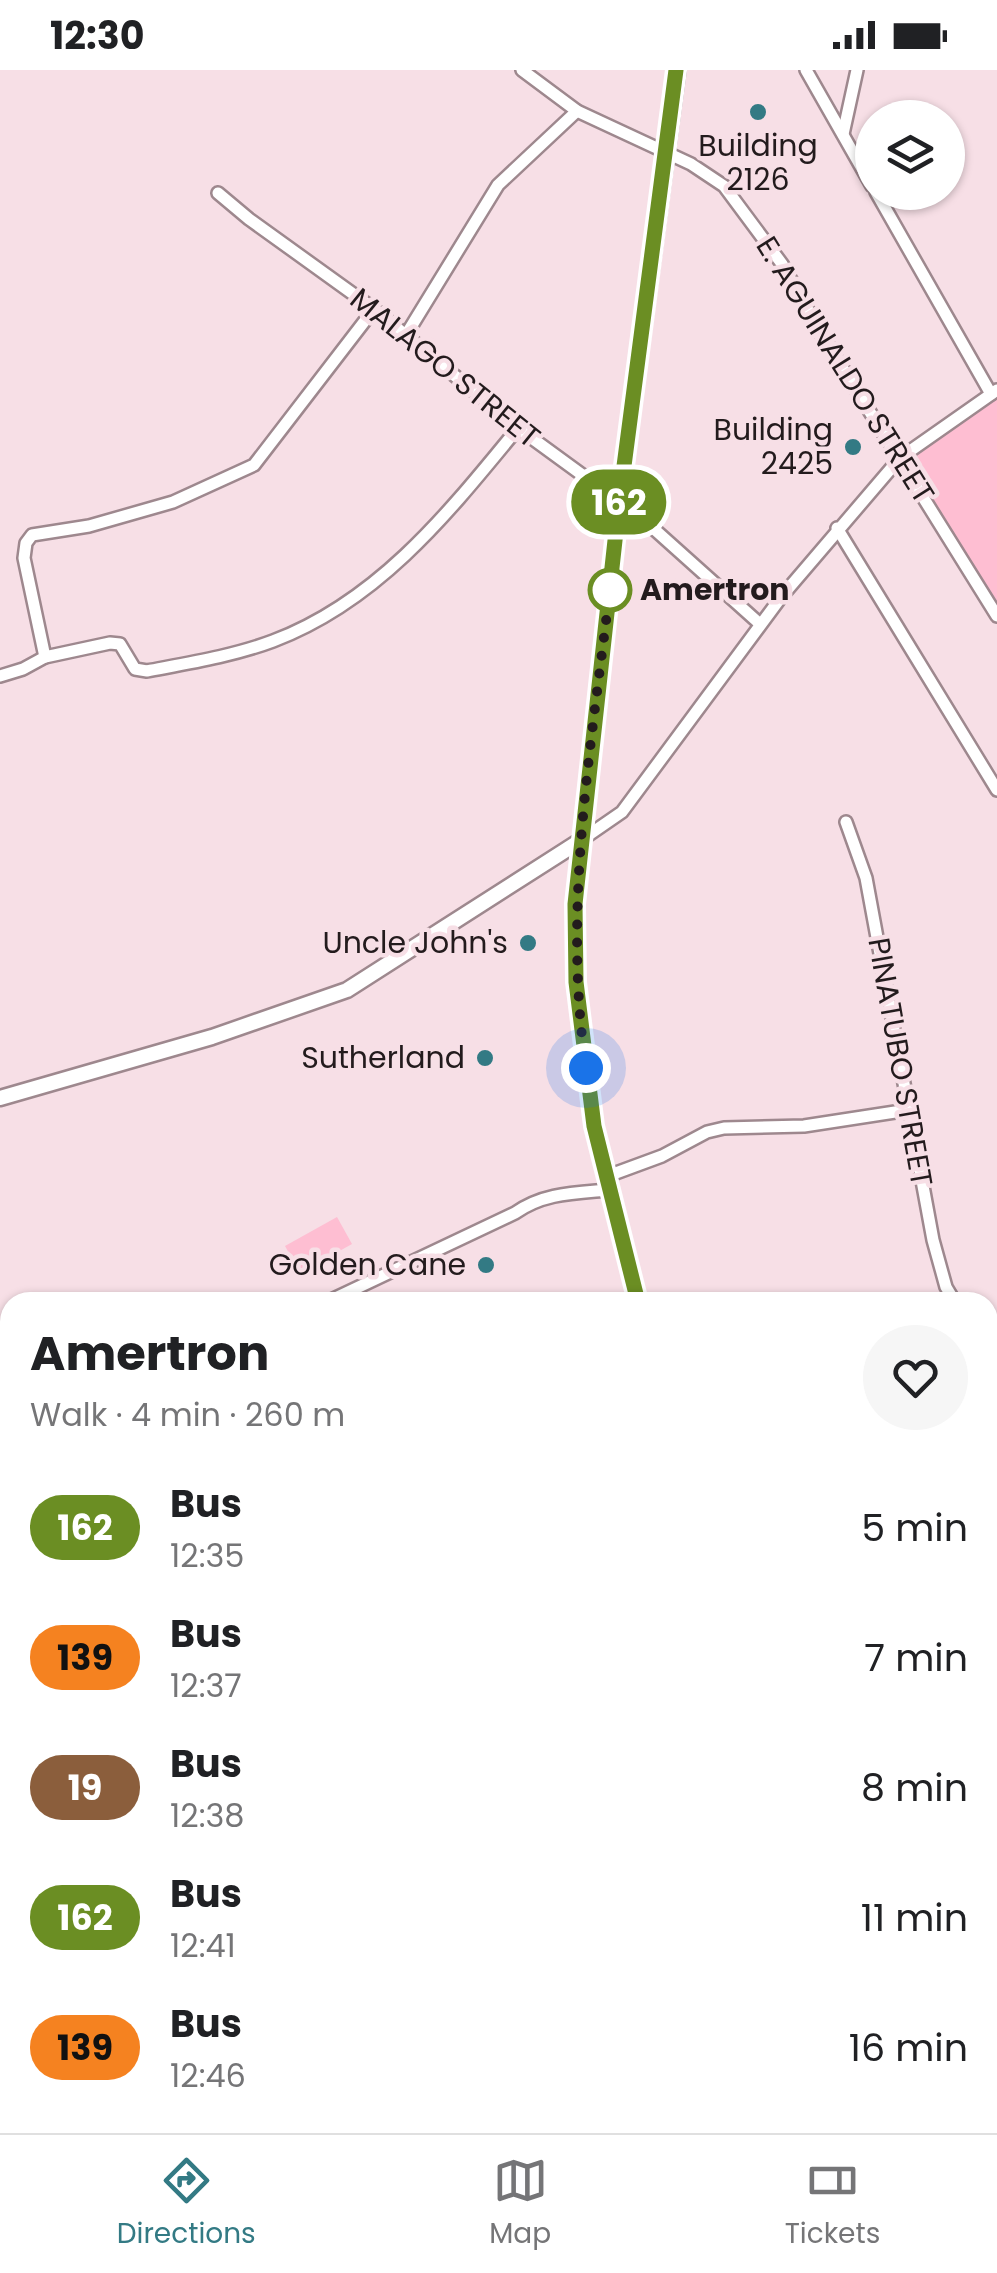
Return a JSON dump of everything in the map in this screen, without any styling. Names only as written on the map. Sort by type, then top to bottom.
[{"type":"main road","points":[[635,1292],[594,1126],[576,982],[575,904],[619,504],[676,70]]},
{"type":"street","name":"E. AGUINALDO STREET","points":[[522,70],[577,111],[711,176],[743,208],[782,264],[997,616]]},
{"type":"street","points":[[806,70],[855,155]]},
{"type":"street","points":[[843,134],[857,70]]},
{"type":"street","points":[[406,334],[498,185],[577,111]]},
{"type":"street","name":"MALAGO STREET","points":[[218,193],[406,334],[518,428],[652,527],[760,624]]},
{"type":"street","points":[[0,1098],[212,1037],[346,990],[616,819],[677,742],[760,624],[838,528],[900,458],[994,392],[886,210]]},
{"type":"street","points":[[45,657],[24,558],[32,536],[88,526],[173,502],[254,465],[374,309]]},
{"type":"street","points":[[0,676],[45,657],[120,644],[135,669],[147,671],[219,657],[276,640],[340,606],[394,567],[438,525],[518,428]]},
{"type":"street","points":[[838,528],[997,790]]},
{"type":"street","name":"PINATUBO STREET","points":[[846,822],[866,878],[933,1240],[949,1292]]},
{"type":"street","points":[[349,1292],[533,1200],[607,1184],[707,1132],[804,1126],[908,1110]]},
{"type":"shaded area","points":[[997,399],[997,605],[905,456]]},
{"type":"shaded area","points":[[337,1217],[352,1244],[300,1273],[285,1246]]},
{"type":"bus line","name":"162","points":[[635,1292],[594,1126],[576,982],[575,904],[619,504],[676,70]]},
{"type":"place","name":"Building 2126","points":[[758,112]]},
{"type":"place","name":"Building 2425","points":[[853,447]]},
{"type":"place","name":"Amertron","points":[[610,590]]},
{"type":"place","name":"Uncle John's","points":[[528,943]]},
{"type":"place","name":"Sutherland","points":[[485,1058]]},
{"type":"place","name":"Golden Cane","points":[[486,1265]]},
{"type":"route","points":[[586,1068],[576,982],[575,904],[611,580],[610,590]]}]
